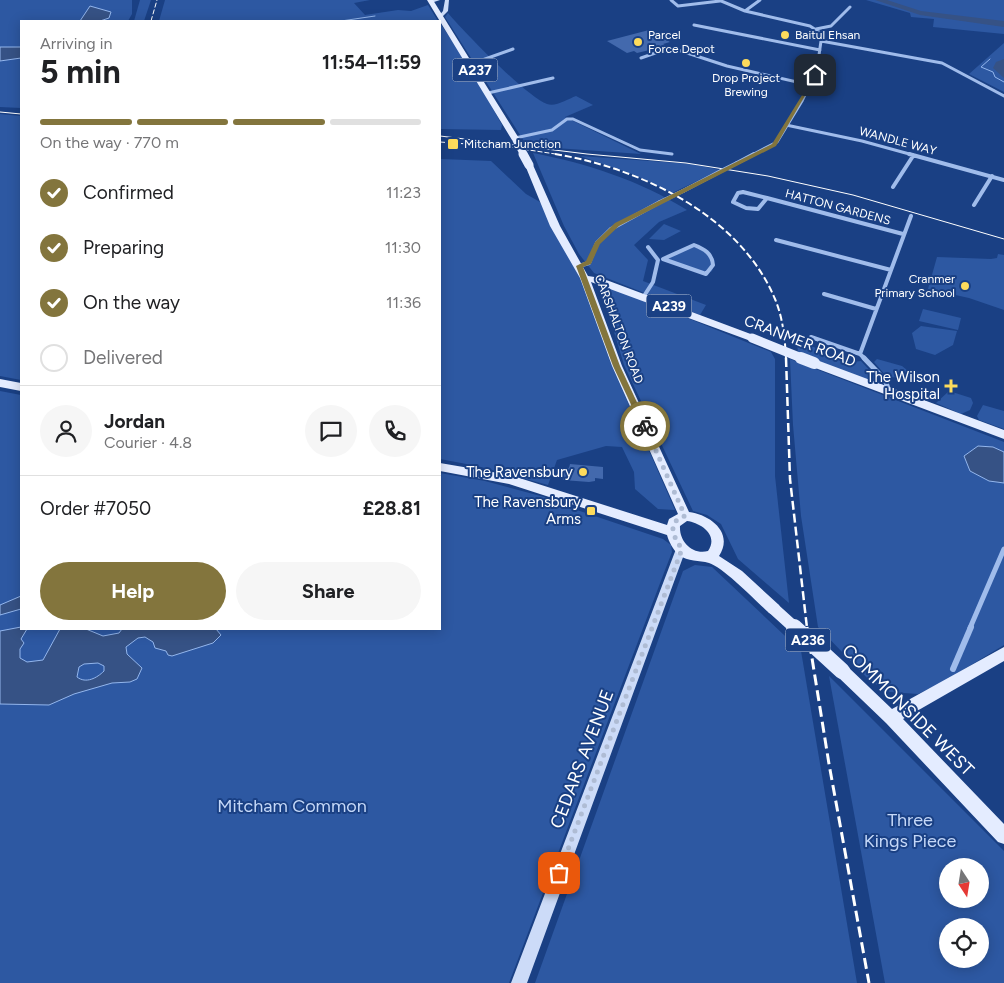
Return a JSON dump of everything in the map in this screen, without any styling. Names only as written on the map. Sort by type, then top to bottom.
[{"type":"main road","name":"CARSHALTON ROAD","points":[[433,1],[440,16],[515,139],[529,165],[555,226],[585,278],[617,366],[685,516]]},
{"type":"main road","name":"CRANMER ROAD","points":[[585,278],[598,280],[644,296],[1004,435]]},
{"type":"main road","points":[[0,383],[20,387]]},
{"type":"main road","points":[[441,467],[510,480],[672,531]]},
{"type":"main road","points":[[685,516],[697,517],[711,524],[718,537],[713,552],[698,557],[682,549],[672,531],[674,523],[685,516]]},
{"type":"main road","name":"COMMONSIDE WEST","points":[[713,552],[891,718],[1004,836]]},
{"type":"main road","points":[[891,718],[1004,653]]},
{"type":"street","points":[[440,16],[448,4],[447,0]]},
{"type":"street","points":[[671,0],[678,6],[720,1],[744,11],[816,29],[831,26],[840,14],[850,7]]},
{"type":"street","points":[[744,11],[760,0]]},
{"type":"street","points":[[694,25],[820,50]]},
{"type":"street","points":[[579,266],[591,260],[598,243],[611,229],[776,142],[810,85],[817,69],[821,41],[816,29]]},
{"type":"street","points":[[821,41],[942,63],[1004,96]]},
{"type":"street","points":[[471,64],[513,49]]},
{"type":"street","points":[[641,58],[661,51],[678,50],[727,66],[810,85]]},
{"type":"street","points":[[488,93],[553,78]]},
{"type":"street","points":[[515,139],[552,130],[570,119],[640,150],[672,154]]},
{"type":"street","name":"WANDLE WAY","points":[[786,125],[847,138],[1004,180]]},
{"type":"street","points":[[892,186],[913,156]]},
{"type":"street","points":[[974,205],[992,176]]},
{"type":"street","name":"HATTON GARDENS","points":[[767,198],[755,209],[733,202],[741,192],[767,198],[903,234]]},
{"type":"street","points":[[860,354],[911,216]]},
{"type":"street","points":[[776,240],[891,270]]},
{"type":"street","points":[[658,260],[664,260],[702,274],[706,274],[713,265],[708,253],[694,245],[664,260]]},
{"type":"street","points":[[648,247],[658,260]]},
{"type":"street","points":[[644,296],[653,282],[658,260]]},
{"type":"street","points":[[824,294],[876,308]]},
{"type":"street","points":[[811,337],[860,354],[885,380],[889,392]]},
{"type":"street","name":"CEDARS AVENUE","points":[[519,983],[682,549]]},
{"type":"street","points":[[953,669],[1004,549]]},
{"type":"green space","points":[[0,0],[132,0],[132,14],[129,20],[20,20],[20,108],[0,107]]},
{"type":"green space","points":[[140,0],[151,0],[144,20],[134,20]]},
{"type":"green space","points":[[165,0],[370,0],[354,3],[365,15],[398,10],[411,11],[428,5],[437,20],[159,20]]},
{"type":"green space","points":[[866,0],[1004,0],[1004,34],[933,27],[934,19],[911,17],[910,13]]},
{"type":"green space","points":[[448,13],[525,90],[551,105],[576,96],[593,105],[565,117],[641,154],[527,146],[445,17]]},
{"type":"green space","points":[[441,24],[468,64],[502,125],[501,130],[441,129]]},
{"type":"green space","points":[[1004,43],[1004,92],[969,74]]},
{"type":"green space","points":[[0,114],[20,116],[20,380],[0,376]]},
{"type":"green space","points":[[533,153],[613,174],[651,190],[687,210],[659,222],[634,245],[648,260],[643,281],[706,305],[700,315],[594,273],[579,254],[564,226]]},
{"type":"green space","points":[[580,156],[692,164],[720,170],[672,193],[635,175]]},
{"type":"green space","points":[[441,159],[491,161],[526,194],[540,202],[580,275],[611,364],[675,510],[658,509],[635,489],[634,472],[622,447],[606,446],[557,460],[548,485],[477,466],[441,459]]},
{"type":"green space","points":[[664,224],[681,231],[664,240],[649,239]]},
{"type":"green space","points":[[688,247],[697,248],[710,254],[715,261],[712,271],[709,273],[665,261]]},
{"type":"green space","points":[[998,254],[1004,255],[1004,310],[969,298],[928,289],[937,257],[991,259],[997,258]]},
{"type":"green space","points":[[599,282],[771,352],[775,359],[775,476],[789,603],[738,559],[721,524],[707,515],[693,511],[624,365]]},
{"type":"green space","points":[[923,309],[961,318],[958,330],[919,321]]},
{"type":"green space","points":[[921,326],[957,331],[953,345],[935,355],[916,349],[912,333]]},
{"type":"green space","points":[[797,340],[823,351],[844,363],[861,361],[886,388],[798,353]]},
{"type":"green space","points":[[790,359],[1004,442],[1004,645],[943,682],[918,694],[890,692],[870,681],[818,627],[801,516],[793,425]]},
{"type":"green space","points":[[877,359],[902,366],[917,378],[887,377],[874,362]]},
{"type":"green space","name":"Mitcham Common","points":[[0,391],[20,395],[20,630],[441,630],[441,473],[485,481],[563,502],[562,505],[663,539],[671,545],[672,552],[509,983],[0,983]]},
{"type":"green space","points":[[949,391],[971,398],[973,403],[970,410],[961,414],[936,403]]},
{"type":"green space","points":[[983,405],[1004,411],[1004,429],[979,420],[977,416]]},
{"type":"green space","points":[[695,565],[712,567],[801,651],[857,983],[535,983],[683,571]]},
{"type":"green space","name":"Three Kings Piece","points":[[829,676],[1004,851],[1004,983],[885,983]]},
{"type":"shaded area","points":[[90,6],[111,12],[109,18],[103,20],[81,20]]},
{"type":"shaded area","points":[[0,47],[20,47],[20,58],[0,61]]},
{"type":"shaded area","points":[[978,446],[993,447],[1004,452],[1004,483],[989,481],[970,471],[964,456]]},
{"type":"shaded area","points":[[20,596],[20,609],[0,615],[0,605]]},
{"type":"shaded area","points":[[20,627],[20,630],[26,630],[21,639],[24,643],[20,649],[20,658],[27,662],[43,660],[59,630],[88,630],[103,636],[119,633],[121,630],[217,630],[221,635],[213,643],[172,656],[168,655],[166,651],[155,648],[153,642],[145,637],[138,638],[126,647],[127,654],[142,668],[137,679],[130,682],[112,683],[74,694],[49,705],[0,704],[0,631]],"holes":[[[98,663],[104,666],[104,671],[88,680],[77,677],[79,667],[84,664]]]},
{"type":"building","name":"Parcel Force Depot","points":[[649,30],[670,42],[663,44],[666,46],[637,53],[634,51],[627,53],[607,41]]},
{"type":"building","name":"The Ravensbury","points":[[570,464],[603,467],[603,479],[595,478],[595,481],[589,482],[563,480],[564,467],[569,468]]},
{"type":"waterway","points":[[879,0],[920,13],[1004,24]]},
{"type":"waterway","points":[[348,20],[375,16]]},
{"type":"waterway","points":[[990,59],[981,67],[993,72],[995,77],[1004,82]]},
{"type":"waterway","points":[[1004,62],[999,64],[998,68],[1004,75]]},
{"type":"tram line","points":[[0,112],[20,114]]},
{"type":"tram line","points":[[441,136],[587,154],[686,163],[768,176],[853,195],[1004,239]]},
{"type":"railway","points":[[151,20],[157,0]]},
{"type":"railway","points":[[441,142],[509,147],[562,155]]},
{"type":"railway","points":[[555,154],[620,171],[653,184],[684,200],[712,220],[738,243],[759,269],[775,299],[783,329],[786,359]]},
{"type":"railway","points":[[786,358],[790,479],[807,628]]},
{"type":"railway","points":[[807,627],[829,764],[869,983]]},
{"type":"way so far","points":[[559,873],[682,549],[674,538],[672,531],[674,523],[678,518],[685,516],[645,426]]},
{"type":"place","name":"Baitul Ehsan","points":[[785,35]]},
{"type":"place","name":"Parcel Force Depot","points":[[638,42]]},
{"type":"place","name":"Drop Project Brewing","points":[[746,63]]},
{"type":"place","name":"Mitcham Junction","points":[[453,144]]},
{"type":"place","name":"Cranmer Primary School","points":[[965,286]]},
{"type":"place","name":"The Wilson Hospital","points":[[951,386]]},
{"type":"place","name":"The Ravensbury","points":[[583,472]]},
{"type":"place","name":"The Ravensbury Arms","points":[[591,511]]},
{"type":"route","points":[[645,426],[617,366],[579,266],[591,260],[598,243],[617,225],[774,145],[802,101],[815,75]]}]
